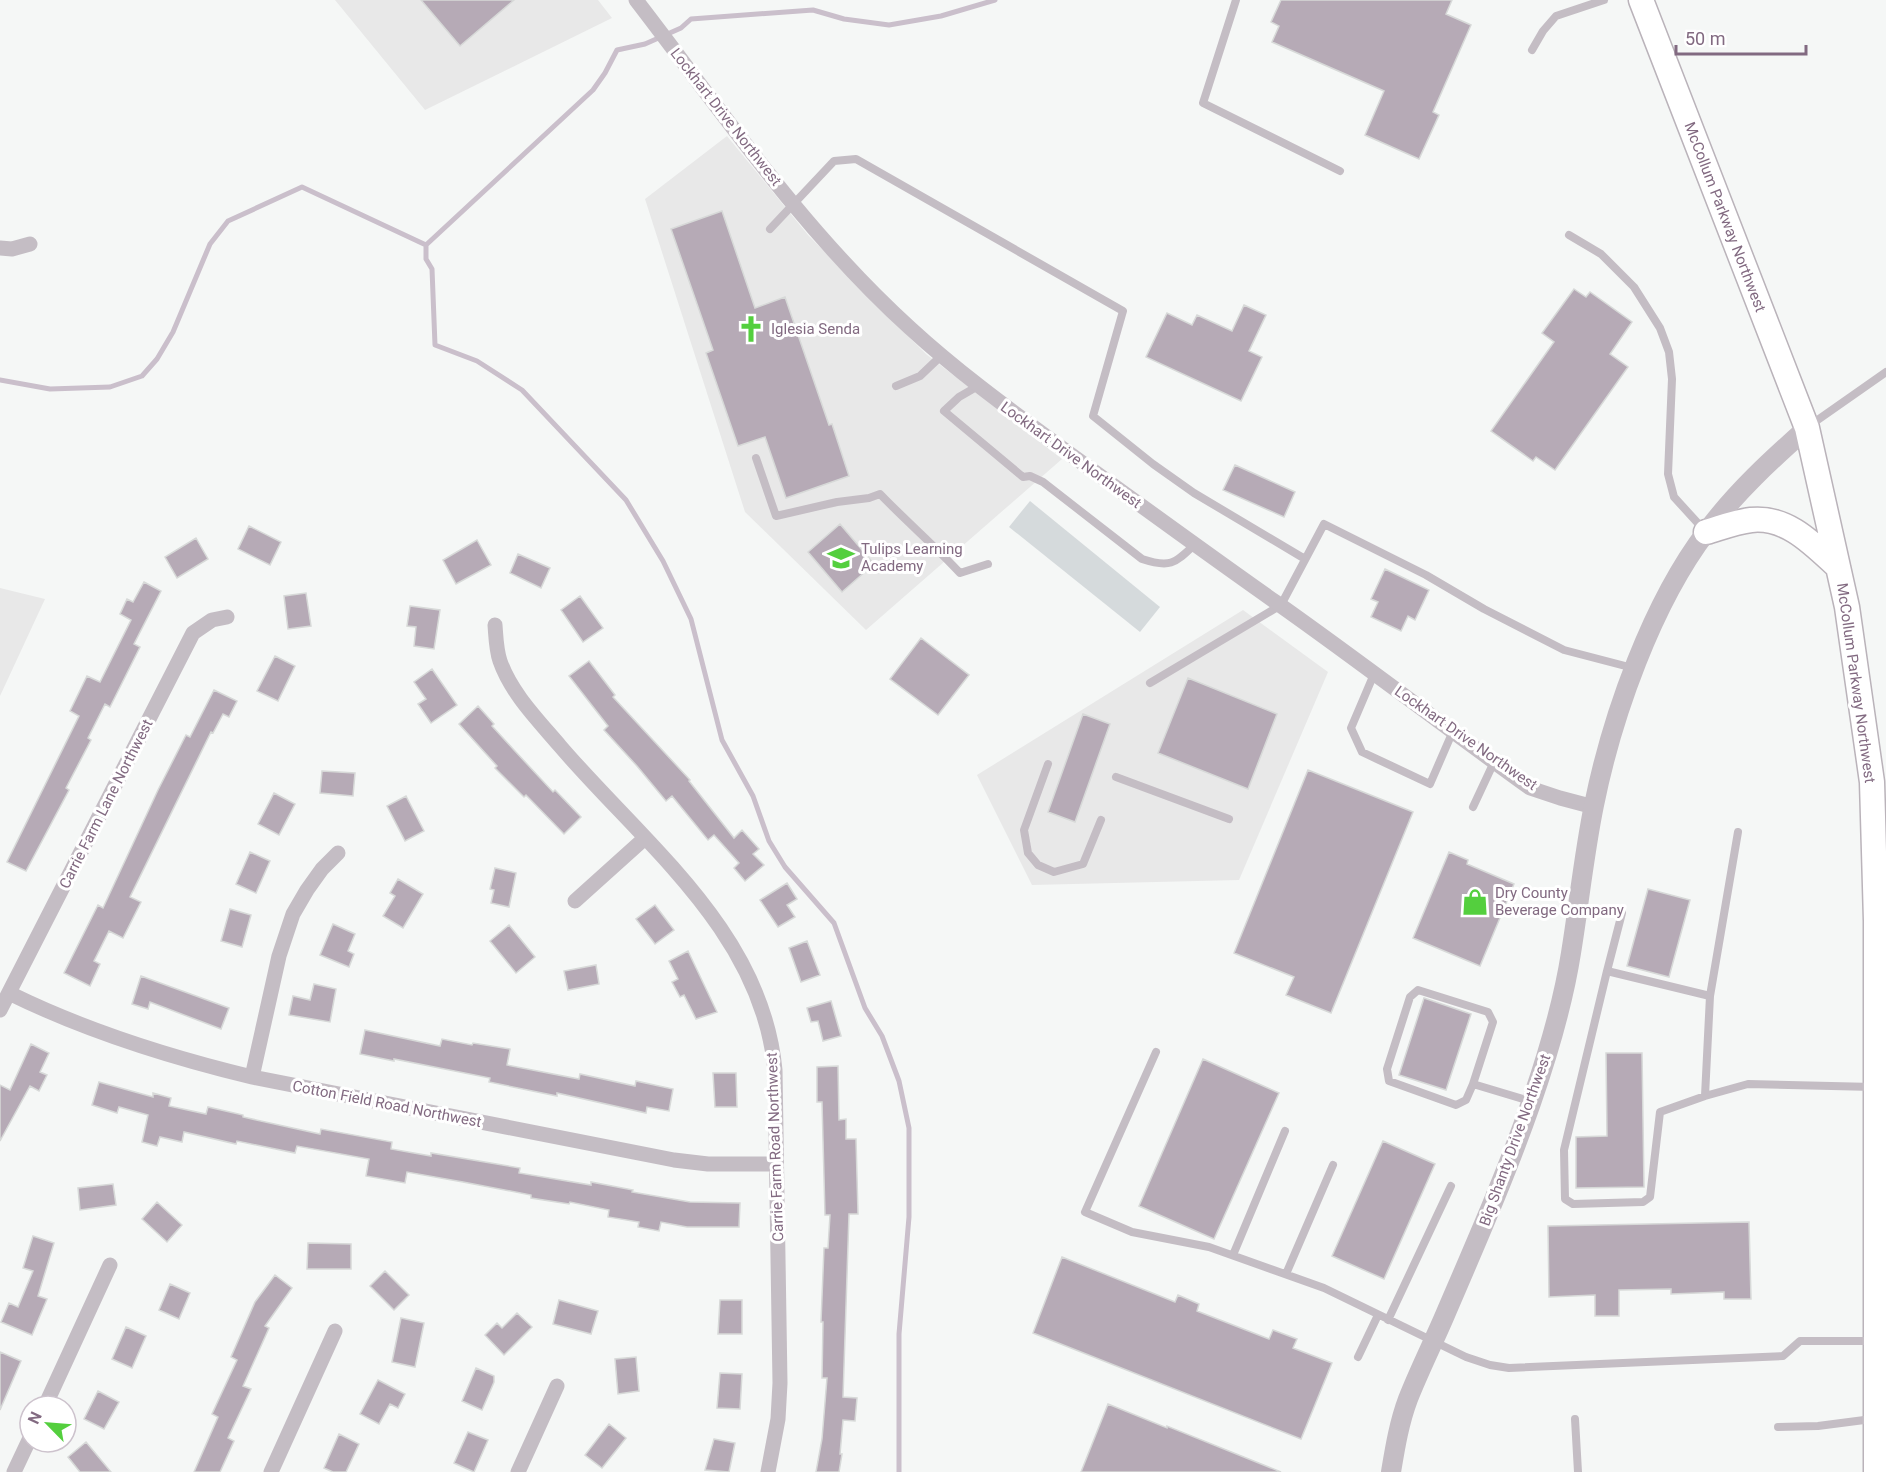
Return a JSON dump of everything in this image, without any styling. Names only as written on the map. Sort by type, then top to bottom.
[{"type":"main road","name":"McCollum Parkway Northwest","points":[[1641,0],[1807,428],[1847,607],[1872,782],[1876,921],[1875,1472]]},
{"type":"main road","points":[[1706,532],[1744,521],[1766,520],[1794,530],[1838,567]]},
{"type":"street","name":"Lockhart Drive Northwest","points":[[636,0],[793,204],[852,271],[941,356],[978,386],[1194,545],[1281,605],[1530,788],[1594,807]]},
{"type":"street","points":[[0,249],[12,249],[30,244]]},
{"type":"street","name":"Big Shanty Drive Northwest","points":[[1391,1472],[1395,1445],[1407,1401],[1505,1174],[1550,1046],[1562,999],[1594,807],[1609,747],[1635,668],[1667,596],[1706,532],[1732,499],[1807,428]]},
{"type":"street","name":"Carrie Farm Lane Northwest","points":[[0,1010],[193,633],[212,620],[227,617]]},
{"type":"street","name":"Carrie Farm Road Northwest","points":[[495,625],[499,659],[513,687],[576,764],[645,837],[720,926],[746,968],[767,1025],[774,1058],[780,1383],[778,1419],[768,1472]]},
{"type":"street","points":[[575,901],[645,837]]},
{"type":"street","points":[[252,1077],[279,956],[293,914],[306,890],[338,853]]},
{"type":"street","name":"Cotton Field Road Northwest","points":[[9,993],[85,1026],[141,1046],[252,1077],[674,1160],[708,1164],[776,1164]]},
{"type":"street","points":[[51,1394],[110,1265]]},
{"type":"street","points":[[271,1472],[334,1331]]},
{"type":"street","points":[[518,1472],[557,1386]]},
{"type":"street","points":[[14,1472],[22,1454]]},
{"type":"lane","points":[[1236,0],[1203,102],[1340,171]]},
{"type":"lane","points":[[1532,50],[1543,31],[1556,16],[1604,0]]},
{"type":"lane","points":[[770,229],[834,161],[856,159],[1123,311],[1093,416],[1194,493],[1305,559]]},
{"type":"lane","points":[[1569,235],[1601,254],[1634,286],[1660,328],[1669,352],[1672,380],[1668,474],[1674,497],[1706,532]]},
{"type":"lane","points":[[896,386],[920,376],[941,356]]},
{"type":"lane","points":[[1807,428],[1886,372]]},
{"type":"lane","points":[[978,386],[959,397],[944,411],[1023,477],[1030,476],[1043,482],[1142,559],[1157,564],[1169,564],[1179,560],[1194,545]]},
{"type":"lane","points":[[756,458],[776,516],[880,494],[960,573],[988,564]]},
{"type":"lane","points":[[1150,683],[1281,605],[1324,524],[1564,650],[1635,668]]},
{"type":"lane","points":[[1374,674],[1351,728],[1362,752],[1430,784],[1453,731]]},
{"type":"lane","points":[[1473,807],[1494,762]]},
{"type":"lane","points":[[1048,764],[1024,830],[1028,853],[1038,865],[1054,872],[1083,864],[1101,820]]},
{"type":"lane","points":[[1116,777],[1230,819]]},
{"type":"lane","points":[[1705,1096],[1710,996],[1738,832]]},
{"type":"lane","points":[[1577,908],[1622,913],[1564,1150],[1565,1199],[1573,1203],[1643,1202],[1650,1197],[1660,1112],[1748,1084],[1876,1087]]},
{"type":"lane","points":[[1607,971],[1710,996]]},
{"type":"lane","points":[[1418,990],[1488,1011],[1493,1022],[1473,1084],[1466,1100],[1456,1105],[1389,1081],[1387,1069],[1410,997],[1418,990]]},
{"type":"lane","points":[[1156,1052],[1085,1212],[1132,1232],[1209,1247],[1324,1287],[1388,1320],[1479,1362],[1509,1368],[1783,1356],[1800,1341],[1876,1341]]},
{"type":"lane","points":[[1473,1084],[1532,1102]]},
{"type":"lane","points":[[1233,1255],[1285,1131]]},
{"type":"lane","points":[[1286,1274],[1333,1165]]},
{"type":"lane","points":[[1388,1320],[1451,1186]]},
{"type":"lane","points":[[1358,1357],[1378,1315]]},
{"type":"lane","points":[[1778,1427],[1818,1426],[1875,1418]]},
{"type":"lane","points":[[1575,1419],[1578,1472]]},
{"type":"shaded area","points":[[335,0],[598,0],[612,18],[425,110]]},
{"type":"shaded area","points":[[727,136],[808,235],[926,354],[1062,459],[866,630],[745,512],[645,199]]},
{"type":"shaded area","points":[[1030,501],[1160,607],[1140,632],[1009,527]]},
{"type":"shaded area","points":[[0,588],[45,599],[0,696]]},
{"type":"shaded area","points":[[1243,610],[1328,672],[1239,880],[1032,885],[977,775]]},
{"type":"building","points":[[421,0],[514,0],[460,46]]},
{"type":"building","points":[[1281,0],[1452,0],[1446,14],[1471,25],[1433,112],[1439,115],[1419,159],[1365,135],[1384,91],[1272,42],[1279,26],[1271,22]]},
{"type":"building","name":"Iglesia Senda","points":[[722,211],[755,308],[785,297],[849,476],[786,498],[765,437],[738,446],[706,353],[713,350],[671,229]]},
{"type":"building","points":[[1574,289],[1586,297],[1590,292],[1632,322],[1610,354],[1628,367],[1555,470],[1536,457],[1533,461],[1491,431],[1554,342],[1542,333]]},
{"type":"building","points":[[1244,305],[1266,315],[1249,351],[1262,357],[1241,401],[1146,357],[1167,313],[1192,325],[1197,315],[1232,331]]},
{"type":"building","points":[[1235,465],[1295,492],[1284,517],[1223,490]]},
{"type":"building","name":"Tulips Learning Academy","points":[[840,524],[874,564],[842,592],[808,552]]},
{"type":"building","points":[[249,526],[281,542],[270,565],[238,549]]},
{"type":"building","points":[[196,538],[208,559],[177,578],[165,557]]},
{"type":"building","points":[[477,540],[491,565],[456,584],[443,560]]},
{"type":"building","points":[[518,554],[550,568],[541,588],[510,573]]},
{"type":"building","points":[[1385,569],[1429,590],[1415,620],[1408,616],[1401,631],[1371,617],[1378,602],[1371,599]]},
{"type":"building","points":[[144,582],[161,591],[134,644],[140,647],[110,707],[105,704],[88,738],[91,740],[66,788],[69,790],[26,871],[7,862],[79,716],[70,711],[87,676],[100,682],[131,620],[120,614],[127,599],[133,602]]},
{"type":"building","points":[[306,593],[311,626],[288,629],[284,596]]},
{"type":"building","points":[[580,596],[603,628],[583,642],[561,610]]},
{"type":"building","points":[[410,606],[440,610],[434,649],[414,646],[416,627],[407,626]]},
{"type":"building","points":[[921,638],[969,675],[938,715],[890,679]]},
{"type":"building","points":[[275,656],[295,666],[278,701],[257,691]]},
{"type":"building","points":[[589,661],[615,695],[613,697],[690,780],[734,838],[742,830],[759,849],[753,854],[764,865],[745,881],[734,868],[739,863],[714,835],[708,840],[672,796],[666,801],[604,730],[608,726],[569,676]]},
{"type":"building","points":[[432,669],[457,705],[431,723],[418,704],[426,699],[414,682]]},
{"type":"building","points":[[1188,678],[1277,714],[1248,789],[1158,753]]},
{"type":"building","points":[[214,690],[237,701],[229,717],[223,714],[213,733],[211,732],[130,897],[141,902],[123,938],[109,931],[94,961],[100,964],[90,986],[64,973],[98,905],[103,908],[186,735],[190,737]]},
{"type":"building","points":[[478,706],[494,724],[492,726],[514,750],[553,792],[555,790],[581,817],[564,834],[526,795],[524,797],[495,768],[497,766],[459,724]]},
{"type":"building","points":[[1083,714],[1110,724],[1075,822],[1048,812]]},
{"type":"building","points":[[1308,770],[1413,812],[1331,1013],[1286,995],[1294,977],[1234,953]]},
{"type":"building","points":[[322,771],[355,773],[353,796],[320,793]]},
{"type":"building","points":[[274,793],[295,804],[279,835],[258,824]]},
{"type":"building","points":[[406,796],[424,831],[405,841],[387,806]]},
{"type":"building","points":[[250,852],[270,861],[256,893],[236,884]]},
{"type":"building","points":[[1449,852],[1468,860],[1467,864],[1514,884],[1480,966],[1413,938]]},
{"type":"building","points":[[495,868],[516,873],[509,907],[491,903],[494,890],[490,889]]},
{"type":"building","points":[[398,879],[423,894],[403,928],[383,916],[395,896],[390,893]]},
{"type":"building","points":[[787,883],[797,899],[787,905],[795,917],[778,927],[760,900]]},
{"type":"building","points":[[1648,889],[1690,900],[1669,977],[1627,966]]},
{"type":"building","points":[[655,905],[674,930],[655,944],[636,919]]},
{"type":"building","points":[[230,909],[251,915],[242,947],[221,941]]},
{"type":"building","points":[[333,924],[355,934],[348,951],[354,954],[349,967],[320,955]]},
{"type":"building","points":[[509,925],[535,957],[516,973],[490,941]]},
{"type":"building","points":[[807,941],[820,975],[801,982],[789,948]]},
{"type":"building","points":[[688,951],[717,1012],[696,1019],[684,995],[680,997],[672,982],[678,979],[669,961]]},
{"type":"building","points":[[596,965],[599,984],[568,990],[564,971]]},
{"type":"building","points":[[141,976],[229,1008],[221,1029],[150,1002],[148,1009],[132,1004]]},
{"type":"building","points":[[314,984],[336,989],[330,1022],[289,1015],[293,996],[310,1000]]},
{"type":"building","points":[[1424,998],[1471,1014],[1446,1090],[1399,1075]]},
{"type":"building","points":[[831,1001],[841,1036],[823,1041],[818,1021],[811,1022],[807,1008]]},
{"type":"building","points":[[365,1030],[440,1046],[442,1039],[510,1049],[507,1065],[579,1079],[580,1074],[635,1086],[636,1081],[673,1089],[669,1111],[647,1107],[646,1113],[557,1093],[557,1096],[489,1082],[490,1078],[360,1054]]},
{"type":"building","points":[[31,1044],[49,1053],[40,1072],[47,1075],[39,1091],[30,1086],[0,1141],[0,1085],[10,1090]]},
{"type":"building","points":[[1606,1053],[1642,1053],[1644,1187],[1576,1188],[1576,1137],[1607,1136]]},
{"type":"building","points":[[1203,1059],[1279,1093],[1214,1239],[1139,1206]]},
{"type":"building","points":[[838,1066],[839,1120],[846,1119],[846,1139],[856,1139],[858,1214],[849,1214],[843,1397],[857,1398],[855,1421],[843,1420],[839,1472],[816,1472],[822,1439],[827,1378],[822,1378],[823,1322],[821,1322],[824,1248],[828,1248],[830,1215],[825,1215],[822,1102],[817,1102],[817,1067]]},
{"type":"building","points":[[713,1073],[736,1073],[737,1107],[715,1107]]},
{"type":"building","points":[[99,1082],[153,1097],[153,1093],[171,1098],[169,1106],[206,1114],[208,1107],[320,1134],[321,1129],[392,1142],[391,1149],[431,1156],[431,1153],[520,1168],[519,1173],[591,1185],[591,1182],[690,1202],[740,1203],[739,1227],[687,1227],[661,1222],[659,1231],[638,1227],[639,1222],[608,1217],[609,1210],[570,1202],[569,1204],[531,1198],[531,1195],[407,1172],[405,1183],[366,1176],[369,1159],[297,1146],[295,1153],[237,1141],[236,1144],[184,1132],[182,1142],[160,1137],[157,1146],[142,1142],[148,1115],[119,1107],[117,1113],[92,1105]]},
{"type":"building","points":[[1383,1141],[1435,1164],[1384,1279],[1332,1256]]},
{"type":"building","points":[[113,1184],[116,1205],[80,1210],[78,1188]]},
{"type":"building","points":[[157,1202],[182,1225],[167,1242],[142,1219]]},
{"type":"building","points":[[1749,1222],[1751,1299],[1724,1299],[1724,1292],[1671,1294],[1671,1289],[1619,1290],[1619,1316],[1595,1316],[1595,1295],[1549,1297],[1548,1226]]},
{"type":"building","points":[[33,1236],[54,1243],[38,1296],[47,1299],[32,1335],[1,1322],[9,1303],[18,1307],[33,1271],[23,1268]]},
{"type":"building","points":[[308,1243],[351,1244],[351,1269],[307,1269]]},
{"type":"building","points":[[1062,1257],[1175,1302],[1178,1295],[1199,1304],[1197,1311],[1269,1339],[1273,1330],[1297,1339],[1293,1348],[1332,1363],[1301,1439],[1033,1333]]},
{"type":"building","points":[[385,1271],[409,1295],[394,1310],[370,1286]]},
{"type":"building","points":[[275,1275],[292,1288],[265,1326],[269,1328],[243,1386],[251,1389],[228,1438],[234,1441],[220,1472],[194,1472],[218,1417],[212,1414],[237,1360],[231,1357],[255,1302]]},
{"type":"building","points":[[170,1284],[190,1293],[179,1319],[159,1310]]},
{"type":"building","points":[[559,1300],[598,1311],[591,1334],[553,1324]]},
{"type":"building","points":[[720,1300],[742,1300],[742,1334],[718,1334]]},
{"type":"building","points":[[517,1313],[532,1327],[504,1355],[485,1335],[497,1323],[502,1328]]},
{"type":"building","points":[[401,1318],[424,1323],[415,1367],[392,1362]]},
{"type":"building","points":[[126,1327],[146,1336],[132,1368],[112,1359]]},
{"type":"building","points":[[0,1352],[21,1361],[0,1410]]},
{"type":"building","points":[[636,1357],[639,1391],[618,1394],[615,1359]]},
{"type":"building","points":[[476,1368],[494,1376],[494,1382],[482,1410],[462,1401]]},
{"type":"building","points":[[720,1373],[742,1374],[740,1409],[717,1408]]},
{"type":"building","points":[[378,1380],[405,1394],[398,1408],[390,1404],[379,1424],[360,1414]]},
{"type":"building","points":[[98,1391],[119,1402],[104,1429],[84,1419]]},
{"type":"building","points":[[1108,1404],[1167,1428],[1167,1426],[1281,1472],[1081,1472]]},
{"type":"building","points":[[609,1424],[626,1438],[602,1468],[585,1455]]},
{"type":"building","points":[[468,1432],[488,1440],[474,1472],[454,1463]]},
{"type":"building","points":[[339,1434],[359,1444],[346,1472],[333,1472],[324,1468]]},
{"type":"building","points":[[714,1439],[735,1443],[729,1472],[705,1470]]},
{"type":"building","points":[[86,1442],[111,1472],[80,1472],[68,1457],[72,1454],[78,1454],[78,1449]]},
{"type":"waterway","points":[[899,1472],[899,1334],[909,1217],[909,1128],[899,1081],[882,1036],[865,1008],[834,923],[785,867],[769,841],[753,796],[722,740],[691,619],[663,561],[626,500],[522,390],[477,361],[435,345],[432,269],[426,259],[426,245],[593,90],[617,50],[645,44],[681,28],[691,19],[813,10],[844,19],[889,25],[941,16],[995,0]]},
{"type":"waterway","points":[[0,380],[50,389],[110,387],[142,376],[157,359],[173,332],[210,244],[228,221],[302,187],[426,245]]},
{"type":"place","name":"Iglesia Senda","points":[[751,329]]},
{"type":"place","name":"Tulips Learning Academy","points":[[841,558]]},
{"type":"place","name":"Dry County Beverage Company","points":[[1475,902]]}]
